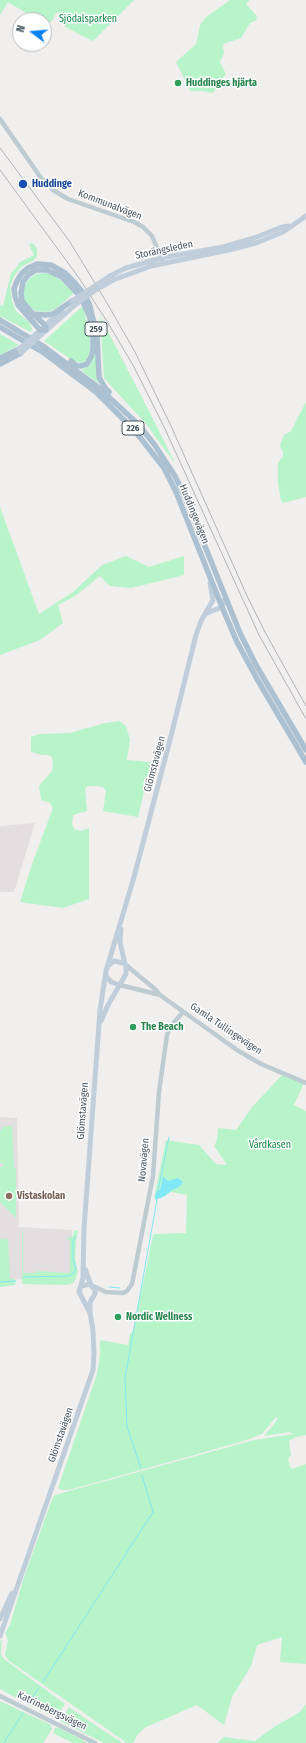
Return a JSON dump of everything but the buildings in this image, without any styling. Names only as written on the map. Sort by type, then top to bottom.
[{"type":"main road","name":"Storängsleden","points":[[111,278],[256,242],[283,232],[306,216]]},
{"type":"main road","name":"Storängsleden","points":[[45,328],[73,303],[126,268],[161,258],[223,247],[254,238],[282,227],[290,226]]},
{"type":"main road","name":"259","points":[[39,333],[18,306],[14,289],[22,272],[37,264],[46,264],[58,268],[65,273],[84,294],[89,303],[98,334],[99,377],[105,388],[112,394],[117,404]]},
{"type":"main road","points":[[0,364],[20,351],[45,328],[22,301],[20,293],[23,282],[28,275],[36,270],[42,269],[54,272],[62,277],[81,297],[90,318],[94,344],[91,357],[87,364],[81,366],[77,366],[56,352],[43,346]]},
{"type":"main road","points":[[33,314],[53,314],[73,303]]},
{"type":"main road","name":"Huddingevägen","points":[[0,320],[43,346],[99,388],[138,424],[154,444],[175,476],[202,536],[225,599],[256,664],[306,750]]},
{"type":"main road","name":"Huddingevägen","points":[[0,327],[44,354],[96,392],[124,418],[164,468],[176,492],[222,607],[257,679],[306,762]]},
{"type":"main road","points":[[0,358],[20,351]]},
{"type":"main road","name":"Glömstavägen","points":[[90,1313],[79,1292],[82,1286],[84,1263],[84,1229],[98,1032],[106,971],[122,920],[196,635],[201,620],[207,613],[213,600],[209,576]]},
{"type":"main road","points":[[207,613],[222,607],[225,599]]},
{"type":"main road","name":"Glömstavägen","points":[[98,1032],[103,1015],[126,974],[126,965],[120,942],[122,920]]},
{"type":"main road","points":[[109,965],[116,961],[126,965]]},
{"type":"main road","points":[[106,976],[111,982],[120,985]]},
{"type":"main road","name":"Glömstavägen","points":[[0,1636],[91,1377],[94,1348],[90,1313],[95,1290],[84,1263]]},
{"type":"main road","points":[[82,1286],[87,1284],[92,1285]]},
{"type":"main road","points":[[82,1298],[87,1299],[93,1297]]},
{"type":"main road","name":"Glömstavägen","points":[[0,1619],[27,1559]]},
{"type":"street","name":"Kommunalvägen","points":[[0,119],[41,178],[53,190],[68,199],[134,222],[143,227],[152,236],[163,264]]},
{"type":"street","name":"Gamla Tullingevägen","points":[[126,965],[160,995],[248,1057],[306,1083]]},
{"type":"street","name":"Gamla Tullingevägen","points":[[120,985],[160,995]]},
{"type":"street","name":"Novavägen","points":[[93,1297],[106,1292],[125,1292],[132,1284],[152,1181],[159,1092],[167,1035],[170,1028],[183,1012]]},
{"type":"street","name":"Novavägen","points":[[92,1285],[106,1292]]},
{"type":"street","name":"Katrinebergsvägen","points":[[0,1696],[95,1743]]},
{"type":"shaded area","points":[[35,823],[14,892],[0,892],[0,826]]},
{"type":"shaded area","name":"Vistaskolan","points":[[0,1117],[17,1118],[19,1227],[72,1230],[72,1277],[0,1280]]},
{"type":"green space","name":"Sjödalsparken","points":[[0,0],[134,0],[93,41],[62,25],[66,18],[57,12],[52,20],[52,12],[24,12],[8,2],[0,15]]},
{"type":"green space","points":[[230,0],[250,0],[246,4],[256,15],[257,20],[250,23],[241,38],[223,44],[224,53],[220,62],[226,74],[213,93],[190,91],[176,62],[196,44],[200,25],[206,17]]},
{"type":"green space","points":[[31,243],[34,244],[37,249],[37,256],[34,260],[21,267],[10,286],[12,301],[16,311],[29,322],[32,328],[31,332],[0,316],[0,305],[3,306],[11,273],[20,262],[34,255],[29,245]]},
{"type":"green space","points":[[36,274],[51,274],[59,279],[74,293],[57,308],[47,312],[36,311],[29,307],[25,302],[23,294],[25,285],[30,278]]},
{"type":"green space","points":[[83,306],[90,335],[90,350],[87,360],[81,363],[72,360],[44,341]]},
{"type":"green space","points":[[100,316],[176,465],[146,424],[104,378]]},
{"type":"green space","points":[[0,334],[19,345],[0,355]]},
{"type":"green space","points":[[96,351],[96,372],[99,384],[81,370],[90,365]]},
{"type":"green space","points":[[306,402],[306,497],[283,503],[278,484],[278,463],[283,457],[283,452],[280,446],[284,435],[291,431]]},
{"type":"green space","points":[[0,507],[39,614],[73,592],[102,565],[126,556],[149,567],[184,556],[184,575],[131,588],[110,586],[100,576],[75,596],[58,605],[63,623],[40,640],[0,655]]},
{"type":"green space","points":[[119,721],[126,726],[130,740],[127,760],[151,762],[138,817],[103,811],[106,791],[103,787],[88,786],[85,789],[87,811],[73,815],[72,824],[74,829],[81,831],[89,828],[89,899],[63,908],[20,902],[32,864],[53,808],[50,803],[41,800],[39,786],[52,771],[52,757],[31,752],[31,737],[39,734],[70,733],[105,723]]},
{"type":"green space","name":"Vårdkasen","points":[[283,1074],[304,1083],[294,1105],[306,1111],[306,1435],[296,1437],[289,1441],[291,1455],[288,1459],[292,1469],[306,1464],[306,1664],[280,1662],[282,1637],[257,1645],[251,1666],[232,1697],[224,1725],[197,1705],[146,1727],[138,1734],[133,1743],[127,1743],[8,1660],[5,1655],[8,1640],[5,1633],[10,1625],[23,1580],[52,1499],[55,1495],[254,1440],[293,1434],[290,1432],[264,1436],[278,1419],[276,1417],[262,1434],[244,1441],[69,1490],[61,1490],[58,1488],[97,1374],[100,1355],[100,1340],[128,1345],[130,1334],[133,1331],[153,1235],[186,1233],[187,1195],[171,1192],[161,1198],[154,1198],[166,1140],[199,1145],[216,1164],[227,1165],[214,1146],[217,1140],[218,1128],[236,1130],[253,1106]]},
{"type":"green space","points":[[4,1126],[12,1126],[14,1169],[16,1168],[16,1218],[0,1202],[0,1167],[3,1167],[3,1163],[0,1163],[0,1132]]},
{"type":"green space","points":[[74,1230],[78,1231],[75,1259],[78,1272],[74,1283],[65,1285],[22,1284],[22,1231],[23,1273],[35,1273],[37,1271],[69,1273],[70,1240],[67,1240],[73,1236]]},
{"type":"green space","points":[[0,1239],[8,1239],[10,1278],[16,1280],[15,1285],[0,1287]]},
{"type":"green space","points":[[2,1637],[1,1654],[4,1659],[65,1704],[57,1717],[39,1710],[0,1689],[0,1643]]},
{"type":"green space","points":[[0,1701],[51,1725],[52,1729],[43,1743],[0,1743]]},
{"type":"green space","points":[[306,1704],[306,1743],[217,1743],[224,1737],[255,1741],[274,1727],[300,1712]]},
{"type":"green space","points":[[69,1707],[123,1743],[104,1743],[60,1721]]},
{"type":"green space","points":[[57,1727],[88,1743],[73,1743],[53,1733]]},
{"type":"water","points":[[163,1176],[168,1181],[178,1178],[183,1182],[179,1187],[172,1190],[165,1196],[155,1200],[157,1191],[160,1190]]},
{"type":"waterway","points":[[158,1191],[169,1137]]},
{"type":"waterway","points":[[141,1468],[127,1427],[125,1378],[157,1200]]},
{"type":"waterway","points":[[25,1277],[69,1276],[73,1274],[76,1268],[73,1260],[73,1240],[76,1236]]},
{"type":"waterway","points":[[0,1282],[16,1281]]},
{"type":"waterway","points":[[109,1287],[120,1288]]},
{"type":"waterway","points":[[43,1682],[153,1512],[142,1475]]},
{"type":"waterway","points":[[28,1704],[39,1688]]},
{"type":"waterway","points":[[4,1743],[23,1713]]},
{"type":"railway","points":[[0,148],[70,242],[135,352],[171,426],[248,598],[306,706]]},
{"type":"railway","points":[[0,170],[79,278],[134,367],[165,429],[259,635],[306,719]]},
{"type":"place","name":"Huddinges hjärta","points":[[178,83]]},
{"type":"place","name":"Huddinge","points":[[23,184]]},
{"type":"place","name":"The Beach","points":[[133,1027]]},
{"type":"place","name":"Vistaskolan","points":[[9,1196]]},
{"type":"place","name":"Nordic Wellness","points":[[118,1317]]}]
